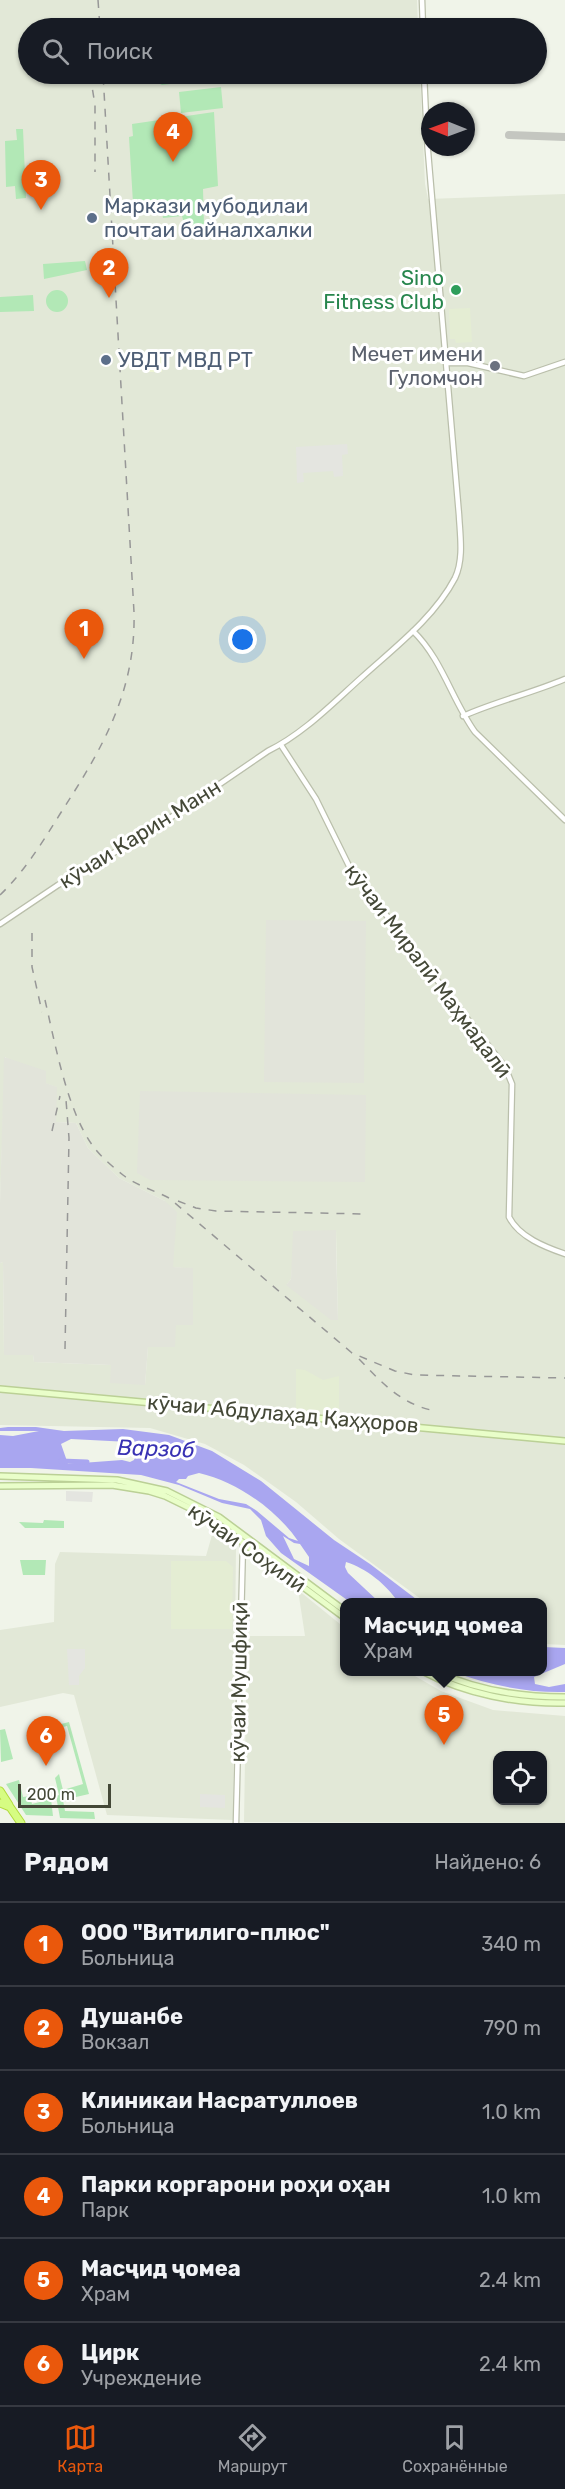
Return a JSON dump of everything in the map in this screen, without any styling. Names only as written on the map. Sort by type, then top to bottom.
[{"type":"highway","points":[[0,1791],[21,1823]]},
{"type":"highway","points":[[0,1803],[10,1807]]},
{"type":"main road","name":"кӯчаи Абдулаҳад Қаҳҳоров","points":[[0,1389],[565,1441]]},
{"type":"main road","points":[[16,1485],[20,1481],[18,1475]]},
{"type":"main road","name":"кӯчаи Соҳилӣ","points":[[0,1476],[117,1480],[150,1486],[182,1497],[219,1517],[340,1607]]},
{"type":"main road","name":"кӯчаи Соҳилӣ","points":[[0,1486],[95,1484],[148,1491],[194,1509],[243,1542],[340,1614]]},
{"type":"main road","points":[[434,1676],[487,1695],[536,1703],[565,1703]]},
{"type":"main road","points":[[451,1676],[482,1688],[506,1693],[565,1697]]},
{"type":"street","points":[[422,0],[423,18]]},
{"type":"street","points":[[424,84],[446,363],[468,363],[524,376],[565,362]]},
{"type":"street","name":"кӯчаи Карин Манн","points":[[0,924],[58,885],[148,833],[268,751],[281,745],[315,719],[415,632],[443,596],[457,573],[461,553],[446,363]]},
{"type":"street","points":[[415,632],[428,646],[463,716],[485,743],[515,769],[565,820]]},
{"type":"street","points":[[463,716],[565,679]]},
{"type":"street","name":"кӯчаи Миралӣ Маҳмадалӣ","points":[[281,745],[316,799],[351,870],[505,1066],[512,1084],[509,1217],[521,1232],[565,1254]]},
{"type":"street","name":"кӯчаи Мушфиқӣ","points":[[236,1823],[243,1542]]},
{"type":"shaded area","points":[[0,0],[417,0],[418,18],[18,18],[18,84],[420,84],[421,156],[424,156],[428,199],[565,194],[565,1645],[547,1644],[547,1598],[420,1598],[339,1539],[296,1502],[244,1465],[205,1444],[150,1428],[0,1425],[0,1263],[3,1262],[4,1355],[33,1355],[34,1362],[111,1365],[145,1385],[148,1347],[176,1325],[193,1324],[193,1269],[173,1267],[165,1201],[119,1178],[88,1148],[76,1123],[56,1122],[56,1087],[45,1083],[5,1057],[0,1203]],"holes":[[[336,1230],[338,1320],[287,1284],[291,1279],[294,1246]]]},
{"type":"shaded area","points":[[470,308],[472,342],[456,343],[455,339],[450,339],[449,309]]},
{"type":"shaded area","points":[[162,353],[162,372],[147,372],[147,354]]},
{"type":"shaded area","points":[[347,444],[348,454],[342,455],[343,476],[334,477],[333,471],[303,473],[304,482],[297,483],[296,447]]},
{"type":"shaded area","points":[[266,920],[366,921],[364,1083],[264,1082]]},
{"type":"shaded area","points":[[4,1057],[46,1071],[46,1083],[57,1087],[56,1122],[76,1123],[88,1148],[119,1178],[165,1201],[177,1212],[173,1267],[193,1268],[193,1325],[176,1325],[175,1347],[148,1347],[145,1385],[110,1383],[111,1365],[34,1362],[33,1355],[4,1355],[0,1203]]},
{"type":"shaded area","points":[[140,1091],[366,1095],[365,1182],[150,1180],[137,1173]]},
{"type":"shaded area","points":[[336,1230],[338,1320],[331,1320],[286,1285],[291,1279],[293,1231]]},
{"type":"shaded area","points":[[296,1369],[305,1370],[323,1380],[339,1376],[339,1416],[296,1413]]},
{"type":"shaded area","points":[[66,1491],[93,1492],[92,1502],[66,1501]]},
{"type":"shaded area","points":[[214,1528],[236,1548],[233,1820],[107,1815],[74,1695],[63,1693],[0,1707],[0,1630],[54,1622],[55,1564],[60,1552],[206,1556]]},
{"type":"shaded area","points":[[171,1561],[226,1561],[233,1567],[232,1629],[171,1629]]},
{"type":"shaded area","points":[[298,1590],[340,1624],[340,1676],[415,1676],[441,1691],[493,1710],[565,1716],[565,1823],[244,1822],[247,1636],[305,1636]]},
{"type":"shaded area","points":[[67,1649],[85,1649],[85,1668],[79,1676],[79,1685],[69,1685]]},
{"type":"shaded area","points":[[200,1794],[225,1795],[225,1808],[200,1807]]},
{"type":"green space","points":[[221,87],[223,108],[181,113],[179,92]]},
{"type":"green space","points":[[214,112],[218,186],[203,189],[204,225],[187,234],[182,216],[163,218],[160,201],[133,203],[129,137],[133,136],[132,124]]},
{"type":"green space","points":[[16,129],[23,129],[26,198],[16,199],[15,186],[6,187],[5,141],[17,140]]},
{"type":"green space","points":[[85,261],[87,270],[44,279],[43,264]]},
{"type":"green space","points":[[53,290],[61,290],[68,297],[68,305],[61,312],[53,312],[46,305],[46,297]]},
{"type":"green space","points":[[33,295],[34,311],[0,312],[0,297]]},
{"type":"green space","points":[[44,1520],[64,1521],[64,1528],[25,1528],[19,1522],[43,1523]]},
{"type":"green space","points":[[20,1560],[46,1560],[45,1575],[23,1575]]},
{"type":"green space","points":[[69,1722],[89,1794],[63,1800],[65,1811],[94,1812],[95,1819],[60,1818],[56,1796],[59,1795],[55,1778],[59,1774],[63,1790],[83,1784],[67,1726],[47,1731],[51,1747],[46,1746],[41,1729]]},
{"type":"green space","points":[[5,1729],[13,1759],[1,1762],[0,1730]]},
{"type":"green space","points":[[19,1780],[23,1797],[30,1796],[32,1804],[51,1799],[53,1816],[26,1815],[6,1784]]},
{"type":"water","points":[[8,1427],[36,1427],[64,1431],[123,1429],[169,1435],[212,1451],[261,1481],[334,1540],[415,1598],[395,1598],[375,1578],[361,1568],[346,1562],[345,1567],[348,1573],[375,1598],[344,1598],[281,1553],[266,1536],[261,1520],[250,1509],[222,1503],[179,1485],[141,1475],[0,1468],[0,1435],[13,1436],[39,1431],[0,1431],[0,1428]],"holes":[[[71,1439],[129,1442],[135,1445],[137,1451],[134,1460],[130,1462],[122,1460],[68,1464],[61,1444]],[[199,1473],[227,1483],[254,1498],[279,1518],[298,1541],[289,1538],[246,1504],[219,1499],[176,1482]],[[283,1536],[300,1544],[309,1557],[309,1566],[294,1559]]]},
{"type":"water","points":[[547,1647],[565,1648],[565,1664],[547,1672]]},
{"type":"water","points":[[466,1676],[536,1676],[534,1677],[535,1684],[549,1687],[565,1684],[565,1692],[537,1691],[480,1681]]},
{"type":"waterway","name":"Варзоб","points":[[61,1461],[87,1462]]},
{"type":"taxiway","points":[[509,135],[565,137]]},
{"type":"railway","points":[[98,0],[99,18]]},
{"type":"railway","points":[[92,84],[95,105],[95,172]]},
{"type":"railway","points":[[0,895],[25,867],[90,766],[114,719],[123,694],[133,641],[134,612],[104,84]]},
{"type":"railway","points":[[32,933],[32,967],[42,1012]]},
{"type":"railway","points":[[45,1000],[69,1096],[84,1131],[96,1150],[128,1179],[169,1198],[352,1353],[395,1371],[415,1375],[565,1378]]},
{"type":"railway","points":[[52,1131],[60,1096]]},
{"type":"railway","points":[[65,1349],[69,1138],[66,1100]]},
{"type":"railway","points":[[178,1201],[196,1208],[216,1211],[366,1214]]},
{"type":"railway","points":[[359,1359],[400,1397],[431,1410]]},
{"type":"place","name":"Парки коргарони роҳи оҳан","points":[[173,162]]},
{"type":"place","name":"Клиникаи Насратуллоев","points":[[41,210]]},
{"type":"place","name":"Маркази мубодилаи почтаи байналхалки","points":[[92,218]]},
{"type":"place","name":"Sino Fitness Club","points":[[456,290]]},
{"type":"place","name":"Душанбе","points":[[109,298]]},
{"type":"place","name":"УВДТ МВД РТ","points":[[106,360]]},
{"type":"place","name":"Мечет имени Гуломчон","points":[[495,366]]},
{"type":"place","name":"ООО \"Витилиго-плюс\"","points":[[84,659]]},
{"type":"place","name":"Масҷид ҷомеа","points":[[444,1745]]},
{"type":"place","name":"Цирк","points":[[46,1766]]}]
